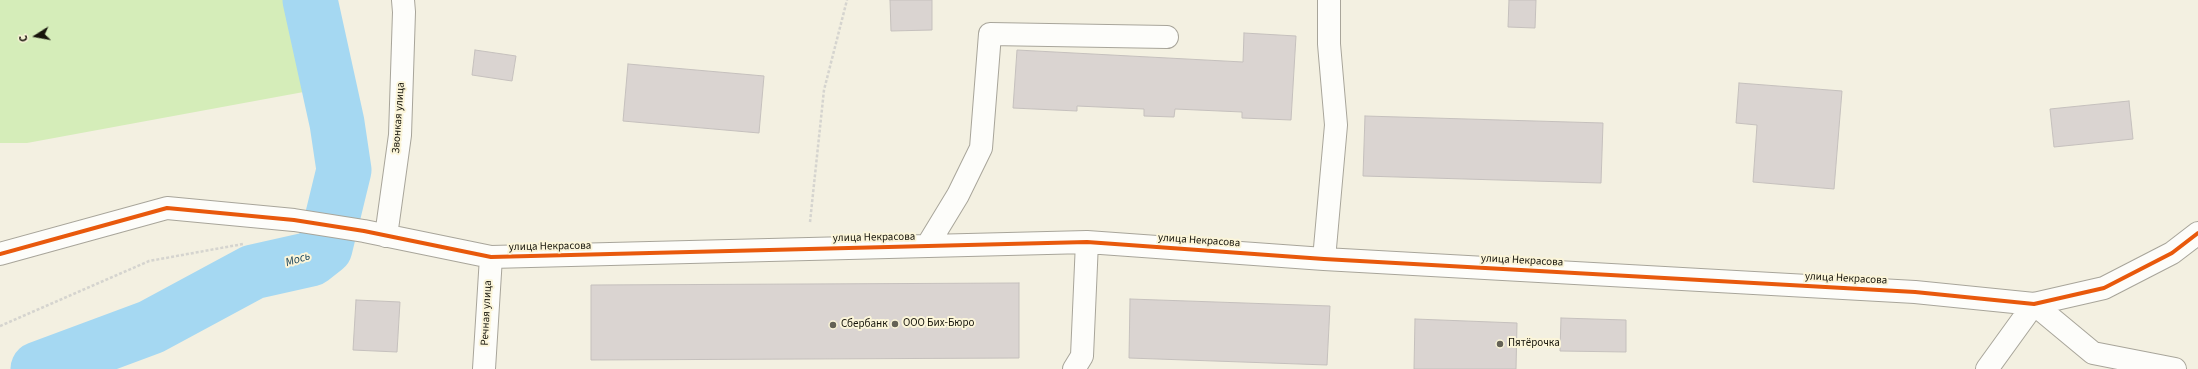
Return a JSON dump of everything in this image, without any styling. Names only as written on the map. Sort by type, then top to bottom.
[{"type":"street","name":"Звонкая улица","points":[[386,236],[400,135],[404,12],[403,0]]},
{"type":"street","points":[[1324,259],[1336,125],[1329,44],[1329,0]]},
{"type":"street","points":[[927,246],[958,194],[981,148],[990,34],[1167,37]]},
{"type":"street","name":"улица Некрасова","points":[[0,254],[167,208],[294,220],[364,231],[491,257],[1087,242],[1324,259],[1915,292],[2034,304],[2104,288],[2172,253],[2198,233]]},
{"type":"street","points":[[1074,369],[1082,356],[1087,242]]},
{"type":"street","name":"Речная улица","points":[[484,369],[491,257]]},
{"type":"street","points":[[1987,369],[2034,304],[2093,353],[2175,369]]},
{"type":"path","points":[[807,249],[824,90],[847,0]]},
{"type":"path","points":[[0,326],[149,261],[246,244]]},
{"type":"green space","points":[[0,0],[287,0],[309,91],[27,143],[0,143]]},
{"type":"building","points":[[890,0],[932,0],[932,30],[891,31]]},
{"type":"building","points":[[1509,0],[1536,0],[1535,28],[1508,27]]},
{"type":"building","points":[[1244,33],[1296,36],[1291,120],[1242,118],[1242,112],[1175,109],[1174,117],[1144,116],[1144,109],[1077,106],[1077,111],[1013,108],[1017,50],[1243,62]]},
{"type":"building","points":[[475,50],[516,56],[512,81],[472,75]]},
{"type":"building","points":[[628,64],[764,76],[759,133],[623,121]]},
{"type":"building","points":[[1739,83],[1842,91],[1834,189],[1753,182],[1757,125],[1736,123]]},
{"type":"building","points":[[2129,101],[2133,139],[2054,147],[2050,109]]},
{"type":"building","points":[[1365,116],[1603,123],[1601,183],[1363,176]]},
{"type":"building","points":[[1019,283],[1019,358],[591,360],[591,285]]},
{"type":"building","points":[[1130,299],[1330,306],[1327,365],[1129,358]]},
{"type":"building","points":[[356,300],[400,302],[397,352],[353,350]]},
{"type":"building","points":[[1561,318],[1626,320],[1626,352],[1560,351]]},
{"type":"building","points":[[1415,319],[1517,323],[1516,369],[1414,369]]},
{"type":"waterway","name":"Мось","points":[[38,369],[151,327],[253,272],[311,259],[325,248],[344,170],[337,123],[310,0]]},
{"type":"cycle path","points":[[0,254],[167,208],[294,220],[364,231],[491,257],[1087,242],[1324,259],[1915,292],[2034,304],[2104,288],[2172,253],[2198,233]]},
{"type":"place","name":"ООО Бих-Бюро","points":[[895,324]]},
{"type":"place","name":"Сбербанк","points":[[833,325]]},
{"type":"place","name":"Пятёрочка","points":[[1500,344]]}]
